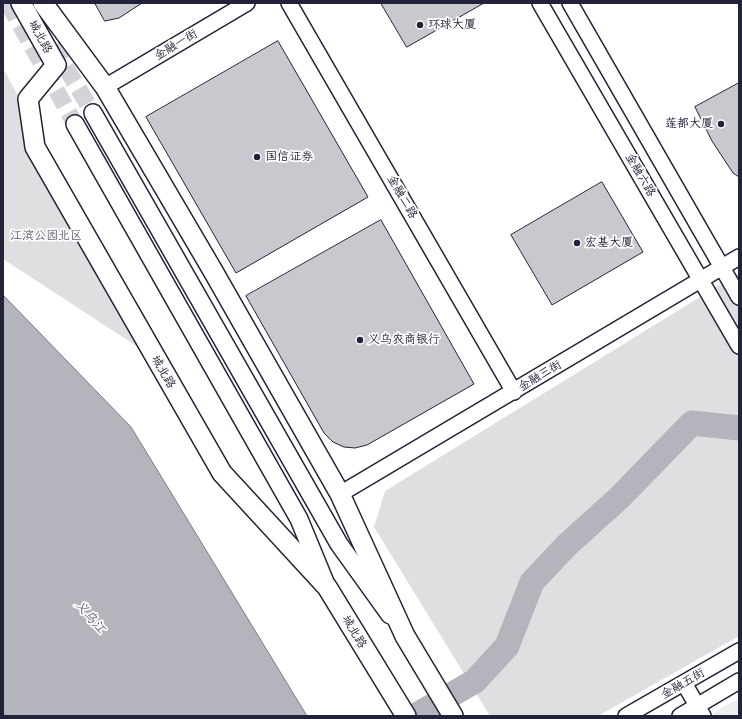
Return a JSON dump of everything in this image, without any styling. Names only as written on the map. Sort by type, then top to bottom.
[{"type":"main road","name":"城北路","points":[[21,3],[56,65],[28,99],[34,147],[222,473],[327,587],[406,716]]},
{"type":"main road","name":"城北路","points":[[44,3],[105,87],[217,277],[340,494],[405,636],[453,716]]},
{"type":"main road","points":[[93,113],[339,544],[405,636]]},
{"type":"main road","points":[[76,124],[299,519],[327,587]]},
{"type":"street","name":"金融一街","points":[[105,87],[247,3]]},
{"type":"street","name":"金融二路","points":[[289,3],[514,392]]},
{"type":"street","name":"金融六路","points":[[540,3],[739,346]]},
{"type":"street","name":"金融六路","points":[[570,3],[739,297]]},
{"type":"street","name":"金融三街","points":[[340,494],[739,258]]},
{"type":"street","name":"金融五街","points":[[626,716],[739,651]]},
{"type":"street","points":[[680,716],[700,711],[739,681]]},
{"type":"street","points":[[684,683],[700,711]]},
{"type":"shaded area","points":[[739,698],[739,716],[709,716],[721,708]]},
{"type":"green space","name":"江滨公园北区","points":[[3,68],[164,364],[3,259]]},
{"type":"green space","points":[[739,273],[739,636],[598,716],[490,716],[374,527],[385,491]]},
{"type":"water","name":"义乌江","points":[[3,295],[131,427],[307,716],[3,716]]},
{"type":"building","points":[[95,3],[142,3],[119,18],[105,21]]},
{"type":"building","name":"环球大厦","points":[[381,3],[484,3],[407,47]]},
{"type":"building","name":"国信证券","points":[[278,41],[368,197],[236,273],[146,117]]},
{"type":"building","name":"莲都大厦","points":[[739,83],[739,177],[733,173],[712,141],[695,107]]},
{"type":"building","name":"宏基大厦","points":[[602,182],[643,252],[552,305],[511,235]]},
{"type":"building","name":"义乌农商银行","points":[[381,220],[474,384],[367,445],[355,448],[344,447],[333,442],[324,433],[246,296]]},
{"type":"waterway","points":[[415,716],[475,681],[507,646],[532,582],[567,545],[619,498],[692,423],[739,428]]},
{"type":"tunnel","points":[[8,3],[75,124]]},
{"type":"tunnel","points":[[53,46],[93,113]]},
{"type":"place","name":"环球大厦","points":[[420,25]]},
{"type":"place","name":"莲都大厦","points":[[721,124]]},
{"type":"place","name":"国信证券","points":[[257,157]]},
{"type":"place","name":"宏基大厦","points":[[577,243]]},
{"type":"place","name":"义乌农商银行","points":[[360,340]]}]
